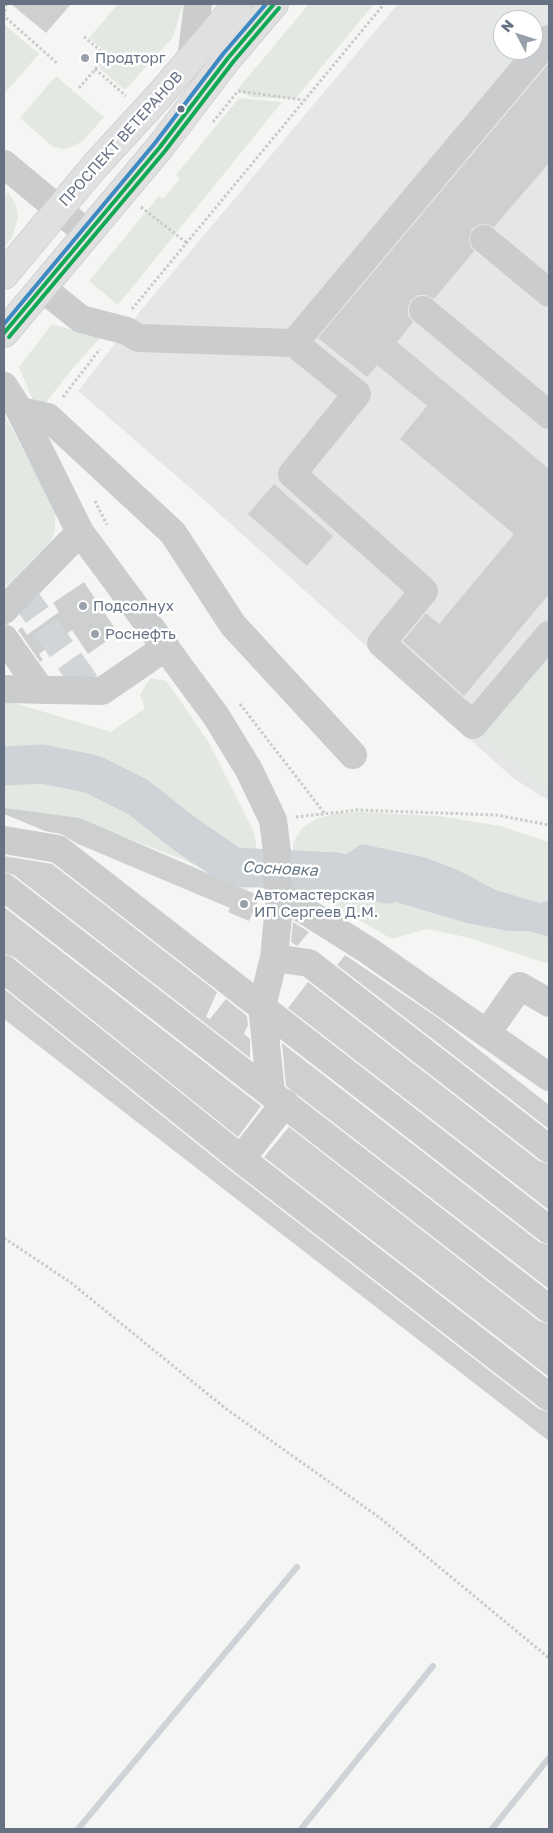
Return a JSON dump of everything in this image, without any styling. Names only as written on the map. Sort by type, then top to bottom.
[{"type":"main road","name":"ПРОСПЕКТ ВЕТЕРАНОВ","points":[[4,275],[59,209],[192,59],[238,4]]},
{"type":"main road","name":"ПРОСПЕКТ ВЕТЕРАНОВ","points":[[4,333],[88,234],[274,4]]},
{"type":"street","points":[[192,59],[198,4]]},
{"type":"street","points":[[294,342],[549,39]]},
{"type":"street","points":[[4,164],[88,234]]},
{"type":"street","points":[[484,239],[549,293]]},
{"type":"street","points":[[42,288],[80,319],[127,330],[138,338],[294,342],[357,394],[292,474],[424,591],[381,643],[473,725],[549,635]]},
{"type":"street","points":[[424,310],[549,416]]},
{"type":"street","points":[[4,386],[20,411],[80,532],[216,716],[249,770],[273,820],[277,852],[278,888],[274,958],[262,1006],[278,1098],[241,1159]]},
{"type":"street","points":[[20,411],[48,416],[173,533],[233,625],[353,755]]},
{"type":"street","points":[[4,610],[80,532]]},
{"type":"street","points":[[4,638],[41,690]]},
{"type":"street","points":[[4,689],[102,691],[166,647]]},
{"type":"street","points":[[4,840],[58,849],[549,1230]]},
{"type":"street","points":[[4,887],[549,1309]]},
{"type":"street","points":[[278,888],[549,1077]]},
{"type":"street","points":[[274,958],[310,963],[549,1149]]},
{"type":"street","points":[[4,969],[241,1159],[549,1398]]},
{"type":"street","points":[[487,1033],[520,986],[549,1002]]},
{"type":"path","points":[[6,4],[4,17],[58,64]]},
{"type":"path","points":[[48,416],[116,328],[384,4]]},
{"type":"path","points":[[79,88],[107,56],[82,35]]},
{"type":"path","points":[[95,69],[129,98]]},
{"type":"path","points":[[238,91],[303,100]]},
{"type":"path","points":[[141,207],[187,243]]},
{"type":"path","points":[[91,495],[110,530]]},
{"type":"path","points":[[235,697],[325,814]]},
{"type":"path","points":[[273,820],[358,810],[496,815],[549,825]]},
{"type":"path","points":[[4,1238],[70,1282],[226,1408],[380,1518],[549,1658]]},
{"type":"shaded area","points":[[118,4],[183,4],[173,37],[125,90],[100,69],[111,56],[89,38]]},
{"type":"shaded area","points":[[309,4],[374,4],[295,99],[251,97],[237,90]]},
{"type":"shaded area","points":[[398,4],[549,4],[549,801],[513,778],[203,499],[78,391],[142,309]]},
{"type":"shaded area","points":[[4,24],[39,54],[4,94]]},
{"type":"shaded area","points":[[56,76],[104,117],[84,140],[64,149],[53,147],[20,118]]},
{"type":"shaded area","points":[[239,98],[282,102],[118,305],[89,281],[159,196],[163,199],[180,179],[176,175]]},
{"type":"shaded area","points":[[8,192],[16,205],[18,217],[12,238],[4,247],[4,200]]},
{"type":"shaded area","points":[[52,324],[100,338],[72,369],[38,413],[19,367]]},
{"type":"shaded area","points":[[4,414],[55,510],[55,529],[51,541],[7,586],[4,583]]},
{"type":"shaded area","points":[[549,656],[549,791],[483,737]]},
{"type":"shaded area","points":[[150,678],[166,681],[209,743],[254,832],[258,858],[247,890],[182,859],[74,818],[4,808],[4,700],[111,732],[145,708],[140,695]]},
{"type":"shaded area","points":[[362,812],[439,816],[500,826],[549,842],[549,920],[540,903],[496,890],[456,869],[424,857],[362,844],[352,889],[466,923],[507,931],[529,930],[549,937],[549,964],[466,937],[427,929],[392,939],[301,887],[294,878],[293,843],[303,827],[318,818],[340,813]]},
{"type":"shaded area","points":[[362,844],[424,857],[456,869],[496,890],[540,903],[549,900],[549,937],[529,931],[507,931],[466,923],[352,889],[336,872],[340,858]]},
{"type":"building","points":[[11,4],[71,4],[46,33]]},
{"type":"building","points":[[549,63],[549,163],[494,227],[486,224],[478,225],[472,229],[469,237],[470,245],[474,251],[434,299],[425,295],[418,295],[411,300],[408,307],[408,315],[413,322],[397,342],[549,469],[549,594],[464,696],[403,641],[426,613],[439,624],[514,534],[400,439],[427,406],[377,365],[367,377],[318,338]]},
{"type":"building","points":[[274,484],[333,536],[307,566],[248,514]]},
{"type":"building","name":"Роснефть","points":[[84,582],[118,633],[88,654],[72,630],[39,654],[43,660],[40,662],[18,630],[22,627],[27,635],[59,612],[53,603]]},
{"type":"building","points":[[5,808],[80,818],[260,896],[249,921],[228,912],[230,908],[78,844],[61,834],[45,831],[4,814]]},
{"type":"building","points":[[4,856],[52,864],[217,992],[206,1017],[210,1019],[226,999],[247,1016],[248,1025],[244,1034],[250,1039],[250,1058],[14,875],[4,872]]},
{"type":"building","points":[[4,907],[261,1106],[238,1137],[14,957],[4,954]]},
{"type":"building","points":[[293,922],[309,932],[297,946],[291,942]]},
{"type":"building","points":[[345,955],[441,1020],[549,1105],[549,1129],[337,965]]},
{"type":"building","points":[[308,982],[539,1161],[549,1164],[549,1210],[288,1008]]},
{"type":"building","points":[[4,989],[231,1171],[539,1409],[549,1412],[549,1441],[4,1019]]},
{"type":"building","points":[[282,1043],[539,1242],[549,1245],[549,1289],[286,1086]]},
{"type":"building","points":[[289,1127],[539,1321],[549,1324],[549,1377],[264,1157]]},
{"type":"waterway","name":"Сосновка","points":[[4,766],[42,764],[92,774],[138,797],[185,834],[233,867],[336,872],[387,884]]},
{"type":"waterway","points":[[78,1829],[297,1567]]},
{"type":"waterway","points":[[301,1829],[433,1666]]},
{"type":"waterway","points":[[492,1829],[549,1758]]},
{"type":"tunnel","points":[[21,592],[91,691]]},
{"type":"transit line","points":[[4,324],[155,143],[223,54],[266,4]]},
{"type":"transit line","points":[[4,333],[160,147],[228,58],[274,4]]},
{"type":"transit line","points":[[9,337],[165,151],[233,62],[279,8]]},
{"type":"place","name":"Продторг","points":[[85,58]]},
{"type":"place","name":"Подсолнух","points":[[83,606]]},
{"type":"place","name":"Роснефть","points":[[95,634]]},
{"type":"place","name":"Автомастерская ИП Сергеев Д.М.","points":[[244,904]]}]
